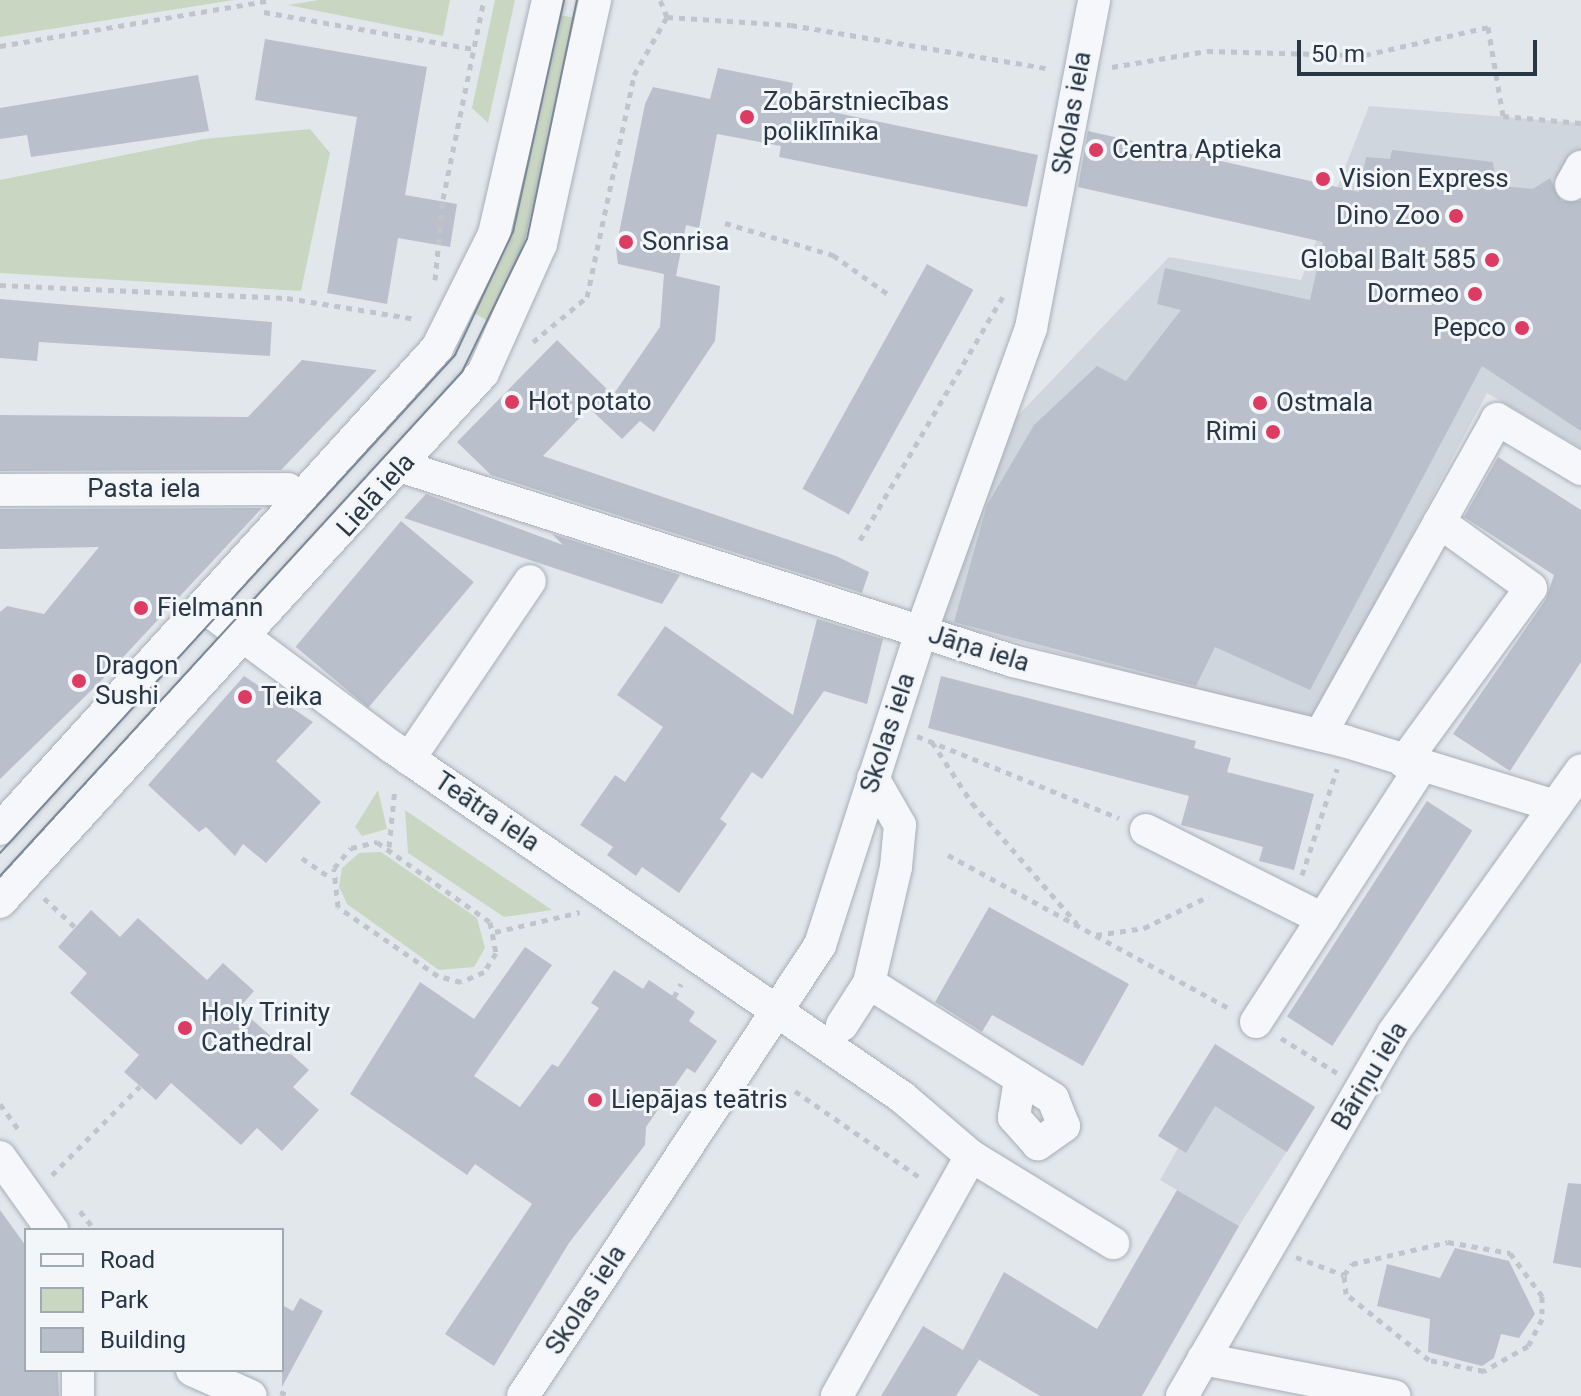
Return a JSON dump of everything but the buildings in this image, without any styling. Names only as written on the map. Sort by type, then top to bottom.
[{"type":"street","name":"Lielā iela","points":[[0,829],[387,408],[456,315],[494,234],[548,0]]},
{"type":"street","name":"Lielā iela","points":[[22,888],[483,373],[512,321],[541,244],[595,0]]},
{"type":"street","name":"Skolas iela","points":[[523,1396],[820,945],[921,632],[999,424],[1042,275],[1069,72],[1094,0]]},
{"type":"street","points":[[1332,738],[1439,522],[1497,419],[1581,469]]},
{"type":"street","name":"Jāņa iela","points":[[409,469],[921,632],[1332,738],[1412,765],[1555,806]]},
{"type":"street","name":"Pasta iela","points":[[0,490],[288,489]]},
{"type":"street","points":[[1256,1022],[1323,919],[1412,765],[1531,588],[1439,522]]},
{"type":"street","points":[[409,772],[530,581]]},
{"type":"street","name":"Teātra iela","points":[[204,607],[409,772],[776,1011],[902,1097],[971,1156],[1113,1243]]},
{"type":"street","name":"Bāriņu iela","points":[[1182,1396],[1361,1088],[1581,770]]},
{"type":"street","points":[[842,1025],[869,983],[900,825],[873,778]]},
{"type":"street","points":[[1146,830],[1256,880],[1323,919]]},
{"type":"street","points":[[869,983],[1020,1078]]},
{"type":"street","points":[[837,1396],[971,1156]]},
{"type":"street","points":[[0,1157],[51,1228]]},
{"type":"street","points":[[1203,1359],[1394,1396]]},
{"type":"street","points":[[78,1372],[78,1396]]},
{"type":"street","points":[[197,1372],[251,1396]]},
{"type":"path","points":[[0,46],[271,0]]},
{"type":"path","points":[[432,275],[484,0]]},
{"type":"path","points":[[660,0],[667,17]]},
{"type":"path","points":[[264,12],[474,49]]},
{"type":"path","points":[[667,17],[791,25],[1069,72],[1207,51],[1365,55],[1488,27],[1503,116],[1581,123]]},
{"type":"path","points":[[526,348],[587,297],[634,75],[667,17]]},
{"type":"path","points":[[725,223],[833,255],[889,295]]},
{"type":"path","points":[[860,540],[1010,283],[1042,275]]},
{"type":"path","points":[[0,285],[287,298],[404,321],[456,315]]},
{"type":"path","points":[[890,727],[1146,830]]},
{"type":"path","points":[[1294,903],[1332,738]]},
{"type":"path","points":[[931,741],[972,803],[1078,926]]},
{"type":"path","points":[[389,847],[396,775],[409,772]]},
{"type":"path","points":[[302,858],[331,878],[338,907],[449,981],[484,972],[496,953],[495,932],[482,913],[389,847],[351,848],[331,878]]},
{"type":"path","points":[[948,855],[1256,1022],[1361,1088]]},
{"type":"path","points":[[1095,935],[1144,928],[1177,906],[1256,880]]},
{"type":"path","points":[[22,888],[75,927]]},
{"type":"path","points":[[495,932],[587,911],[574,902]]},
{"type":"path","points":[[672,970],[684,979],[674,997]]},
{"type":"path","points":[[52,1175],[140,1086]]},
{"type":"path","points":[[795,1091],[947,1197]]},
{"type":"path","points":[[1476,1243],[1520,1262],[1542,1296],[1542,1319],[1528,1346],[1472,1373],[1429,1360],[1352,1303],[1344,1275],[1379,1255],[1476,1243]]},
{"type":"path","points":[[1269,1247],[1344,1275]]},
{"type":"shaded area","name":"Ostmala","points":[[1369,106],[1581,123],[1581,448],[1487,393],[1313,721],[934,620],[1012,422],[1169,257],[1301,280]]},
{"type":"shaded area","points":[[1215,1044],[1315,1107],[1239,1226],[1160,1180],[1178,1148],[1158,1136]]},
{"type":"green space","points":[[0,0],[234,0],[0,37]]},
{"type":"green space","points":[[319,0],[450,0],[443,36],[288,5]]},
{"type":"green space","points":[[495,0],[515,0],[488,123],[472,108]]},
{"type":"green space","points":[[554,14],[581,19],[544,190],[495,325],[472,312]]},
{"type":"green space","points":[[310,129],[330,153],[301,291],[0,273],[0,180],[204,139]]},
{"type":"green space","points":[[378,790],[387,829],[362,836],[355,827]]},
{"type":"green space","points":[[405,810],[552,910],[504,917],[408,853]]},
{"type":"green space","points":[[381,852],[477,918],[485,948],[474,967],[439,970],[347,904],[339,887],[342,868],[359,853]]},
{"type":"tram line","points":[[0,853],[455,355],[513,232],[564,0]]},
{"type":"tram line","points":[[0,876],[462,372],[527,239],[577,0]]},
{"type":"place","name":"Zobārstniecības poliklīnika","points":[[747,117]]},
{"type":"place","name":"Centra Aptieka","points":[[1096,150]]},
{"type":"place","name":"Vision Express","points":[[1323,179]]},
{"type":"place","name":"Dino Zoo","points":[[1456,216]]},
{"type":"place","name":"Sonrisa","points":[[626,242]]},
{"type":"place","name":"Global Balt 585","points":[[1492,260]]},
{"type":"place","name":"Dormeo","points":[[1475,294]]},
{"type":"place","name":"Pepco","points":[[1522,328]]},
{"type":"place","name":"Hot potato","points":[[512,402]]},
{"type":"place","name":"Ostmala","points":[[1260,403]]},
{"type":"place","name":"Rimi","points":[[1273,432]]},
{"type":"place","name":"Fielmann","points":[[141,608]]},
{"type":"place","name":"Dragon Sushi","points":[[79,681]]},
{"type":"place","name":"Teika","points":[[245,697]]},
{"type":"place","name":"Holy Trinity Cathedral","points":[[185,1028]]},
{"type":"place","name":"Liepājas teātris","points":[[595,1100]]}]
